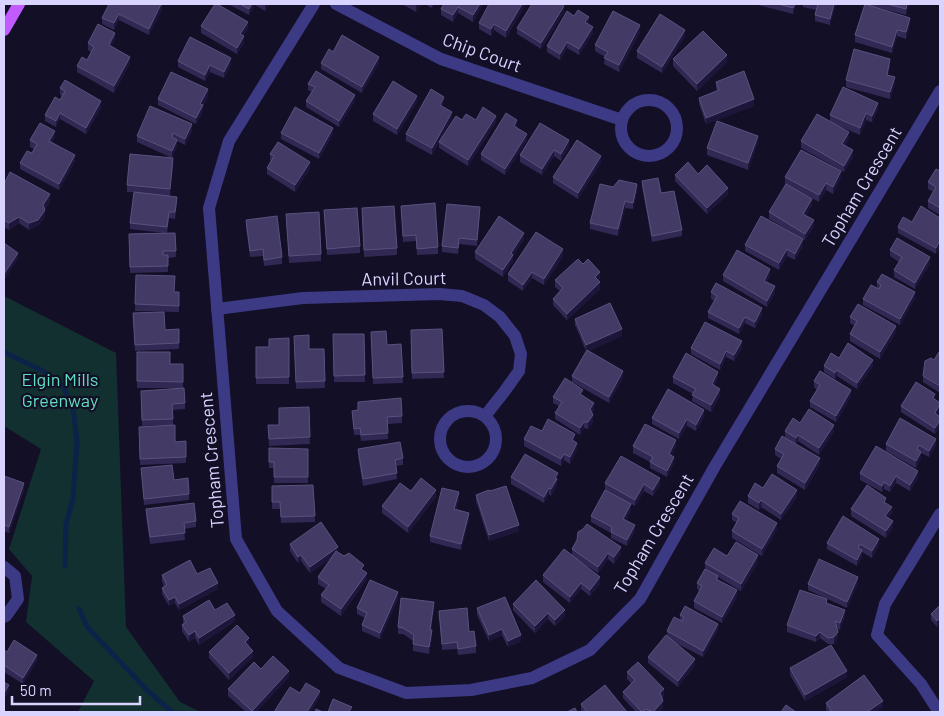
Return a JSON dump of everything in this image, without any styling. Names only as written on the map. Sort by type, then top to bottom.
[{"type":"main road","points":[[4,30],[19,4]]},
{"type":"street","name":"Topham Crescent","points":[[314,4],[229,141],[209,208],[236,539],[277,611],[340,668],[406,693],[471,690],[532,678],[590,650],[640,600],[715,466],[940,91]]},
{"type":"street","name":"Chip Court","points":[[336,4],[442,59],[622,120]]},
{"type":"street","points":[[641,101],[658,101],[672,113],[676,121],[677,130],[669,146],[662,152],[644,155],[635,152],[628,146],[623,138],[622,120],[626,112],[633,105],[641,101]]},
{"type":"street","name":"Anvil Court","points":[[217,309],[303,298],[439,294],[462,296],[484,305],[500,317],[515,336],[521,354],[519,371],[485,416]]},
{"type":"street","points":[[468,410],[485,416],[495,431],[496,441],[494,450],[488,458],[472,466],[454,463],[442,449],[440,440],[444,423],[451,416],[468,410]]},
{"type":"street","points":[[939,712],[921,684],[878,635],[885,604],[940,514]]},
{"type":"street","points":[[4,568],[15,576],[18,599],[4,617]]},
{"type":"green space","name":"Elgin Mills Greenway","points":[[4,296],[116,353],[126,627],[180,702],[201,712],[78,712],[94,681],[26,622],[32,576],[9,549],[41,449],[4,426]]},
{"type":"building","points":[[109,4],[161,4],[149,29],[119,14],[114,23],[102,18]]},
{"type":"building","points":[[215,4],[248,22],[240,34],[244,36],[237,48],[201,26]]},
{"type":"building","points":[[240,4],[252,4],[249,9]]},
{"type":"building","points":[[444,4],[480,4],[473,15],[458,7],[453,15],[441,9]]},
{"type":"building","points":[[489,4],[522,4],[506,31],[494,24],[491,29],[479,23]]},
{"type":"building","points":[[532,4],[561,4],[564,6],[541,43],[517,28]]},
{"type":"building","points":[[778,4],[795,4],[793,8]]},
{"type":"building","points":[[818,4],[834,4],[830,19],[815,15]]},
{"type":"building","points":[[865,4],[910,18],[906,32],[897,30],[892,47],[855,35]]},
{"type":"building","points":[[887,4],[907,4],[906,9]]},
{"type":"building","points":[[578,10],[589,17],[585,22],[593,27],[579,49],[567,42],[560,54],[547,46],[567,11],[574,16]]},
{"type":"building","points":[[613,11],[640,25],[619,65],[604,58],[608,52],[595,45]]},
{"type":"building","points":[[660,14],[685,30],[662,67],[637,51]]},
{"type":"building","points":[[98,24],[115,33],[109,45],[130,57],[114,86],[77,66],[82,57],[87,60],[94,47],[88,43]]},
{"type":"building","points":[[703,31],[727,55],[697,84],[673,59]]},
{"type":"building","points":[[342,35],[379,57],[362,87],[321,63],[329,49],[333,52]]},
{"type":"building","points":[[190,37],[231,58],[224,72],[210,65],[205,75],[178,61]]},
{"type":"building","points":[[854,49],[890,59],[887,75],[895,77],[890,92],[846,80]]},
{"type":"building","points":[[316,71],[355,95],[339,121],[306,101],[315,87],[308,84]]},
{"type":"building","points":[[744,71],[754,99],[706,118],[699,98],[719,90],[716,82]]},
{"type":"building","points":[[171,72],[208,89],[200,104],[203,105],[196,118],[158,99]]},
{"type":"building","points":[[65,80],[101,101],[86,128],[60,113],[56,121],[45,115],[55,97],[60,100],[65,91],[60,88]]},
{"type":"building","points":[[393,81],[417,96],[397,129],[373,114]]},
{"type":"building","points":[[843,87],[878,103],[872,116],[866,113],[860,128],[830,115]]},
{"type":"building","points":[[431,89],[444,97],[440,105],[452,112],[432,148],[406,134]]},
{"type":"building","points":[[150,106],[192,124],[185,139],[173,133],[172,137],[177,140],[172,151],[137,136]]},
{"type":"building","points":[[295,107],[333,128],[319,153],[281,133]]},
{"type":"building","points":[[483,107],[496,116],[468,160],[439,142],[456,116],[462,120],[466,114],[476,120]]},
{"type":"building","points":[[506,113],[517,120],[514,126],[527,134],[505,169],[481,154]]},
{"type":"building","points":[[817,114],[849,132],[842,144],[853,150],[844,166],[801,141]]},
{"type":"building","points":[[717,121],[758,136],[748,163],[707,148]]},
{"type":"building","points":[[40,123],[55,131],[49,141],[75,155],[59,184],[20,163],[27,151],[32,153],[37,144],[30,140]]},
{"type":"building","points":[[540,123],[569,140],[561,154],[554,150],[542,169],[520,155]]},
{"type":"building","points":[[577,140],[601,156],[578,193],[553,177]]},
{"type":"building","points":[[278,142],[310,162],[295,185],[267,168],[274,156],[270,154]]},
{"type":"building","points":[[801,150],[841,171],[833,187],[826,183],[819,195],[785,177]]},
{"type":"building","points":[[130,154],[173,158],[170,189],[127,185]]},
{"type":"building","points":[[688,162],[698,174],[707,165],[728,188],[707,208],[675,175]]},
{"type":"building","points":[[936,169],[940,171],[940,208],[928,201],[936,187],[928,182]]},
{"type":"building","points":[[10,172],[50,194],[43,205],[45,210],[38,220],[29,223],[19,217],[9,223],[4,220],[4,184]]},
{"type":"building","points":[[658,178],[661,193],[674,191],[682,230],[652,236],[642,181]]},
{"type":"building","points":[[619,180],[637,184],[633,203],[625,201],[618,229],[590,223],[600,184],[613,187]]},
{"type":"building","points":[[786,184],[812,199],[803,214],[814,220],[805,234],[769,212]]},
{"type":"building","points":[[134,192],[177,197],[175,212],[169,212],[167,227],[130,223]]},
{"type":"building","points":[[435,203],[438,247],[417,249],[416,235],[403,236],[401,206]]},
{"type":"building","points":[[447,204],[480,207],[477,240],[459,238],[458,248],[442,246]]},
{"type":"building","points":[[394,206],[397,248],[364,250],[362,208]]},
{"type":"building","points":[[921,206],[940,218],[940,242],[936,248],[898,227],[903,217],[912,222]]},
{"type":"building","points":[[357,208],[360,246],[327,249],[324,210]]},
{"type":"building","points":[[319,212],[321,254],[289,256],[286,214]]},
{"type":"building","points":[[277,216],[282,257],[264,260],[263,249],[250,251],[246,220]]},
{"type":"building","points":[[499,216],[524,233],[503,270],[475,252]]},
{"type":"building","points":[[761,216],[803,239],[795,254],[787,249],[779,263],[745,245]]},
{"type":"building","points":[[536,232],[563,249],[544,279],[532,272],[523,285],[508,274]]},
{"type":"building","points":[[175,233],[176,251],[163,251],[163,255],[168,255],[168,266],[130,267],[129,234]]},
{"type":"building","points":[[897,238],[930,257],[915,283],[894,270],[902,257],[890,250]]},
{"type":"building","points":[[4,243],[18,253],[4,274]]},
{"type":"building","points":[[737,250],[770,269],[764,281],[775,286],[767,301],[723,275]]},
{"type":"building","points":[[578,259],[583,264],[588,259],[600,272],[595,277],[600,282],[567,314],[553,299],[563,288],[555,280]]},
{"type":"building","points":[[882,274],[915,292],[900,319],[863,299],[871,285],[879,289],[881,285],[877,282]]},
{"type":"building","points":[[136,275],[175,276],[174,292],[179,292],[179,306],[135,304]]},
{"type":"building","points":[[716,283],[762,308],[755,322],[745,317],[739,328],[708,312],[717,296],[711,292]]},
{"type":"building","points":[[610,303],[622,329],[586,345],[575,319]]},
{"type":"building","points":[[858,304],[896,326],[880,352],[850,334],[857,321],[850,317]]},
{"type":"building","points":[[164,312],[165,330],[179,329],[179,343],[135,345],[133,313]]},
{"type":"building","points":[[705,322],[742,341],[734,355],[726,351],[720,364],[691,348]]},
{"type":"building","points":[[442,329],[444,372],[412,373],[411,330]]},
{"type":"building","points":[[386,331],[387,345],[401,344],[403,377],[373,378],[371,332]]},
{"type":"building","points":[[333,334],[364,334],[365,375],[334,376]]},
{"type":"building","points":[[309,335],[309,349],[324,349],[325,381],[296,382],[294,336]]},
{"type":"building","points":[[289,338],[289,377],[256,378],[256,347],[269,347],[269,339]]},
{"type":"building","points":[[848,343],[873,360],[857,383],[837,370],[835,373],[824,366],[831,353],[839,358]]},
{"type":"building","points":[[587,350],[623,371],[609,397],[572,376]]},
{"type":"building","points":[[137,352],[170,352],[170,364],[183,364],[183,382],[137,381]]},
{"type":"building","points":[[939,352],[940,386],[923,376],[925,361],[931,358],[934,360]]},
{"type":"building","points":[[686,353],[718,372],[712,384],[720,389],[711,405],[692,395],[696,389],[673,377]]},
{"type":"building","points":[[820,371],[851,390],[836,416],[810,401],[820,385],[814,381]]},
{"type":"building","points":[[565,378],[583,390],[580,394],[594,403],[590,409],[593,415],[580,428],[555,413],[562,402],[553,397]]},
{"type":"building","points":[[916,382],[935,394],[933,398],[940,403],[935,413],[940,417],[940,420],[935,428],[901,406]]},
{"type":"building","points":[[184,388],[185,403],[172,404],[173,419],[142,420],[141,391]]},
{"type":"building","points":[[668,389],[704,410],[696,425],[687,419],[679,433],[652,418]]},
{"type":"building","points":[[401,398],[402,416],[387,417],[388,433],[361,435],[360,428],[354,429],[352,411],[358,410],[358,402]]},
{"type":"building","points":[[309,407],[310,437],[269,439],[268,425],[279,425],[279,408]]},
{"type":"building","points":[[809,409],[834,425],[819,448],[798,435],[796,438],[785,431],[793,418],[800,423]]},
{"type":"building","points":[[900,418],[936,439],[929,451],[919,445],[917,449],[921,452],[916,461],[886,444]]},
{"type":"building","points":[[548,419],[575,434],[572,440],[577,443],[570,457],[564,454],[561,459],[524,439],[531,426],[542,431]]},
{"type":"building","points":[[645,424],[676,440],[669,454],[674,457],[667,471],[650,462],[653,457],[633,446]]},
{"type":"building","points":[[175,425],[175,442],[186,441],[186,457],[140,459],[139,427]]},
{"type":"building","points":[[782,436],[820,458],[805,483],[777,466],[784,454],[775,449]]},
{"type":"building","points":[[400,442],[403,458],[395,460],[397,473],[363,479],[358,449]]},
{"type":"building","points":[[876,446],[918,471],[910,485],[896,476],[890,486],[884,482],[882,486],[860,473]]},
{"type":"building","points":[[269,448],[308,449],[308,477],[274,477],[274,462],[269,462]]},
{"type":"building","points":[[525,454],[558,473],[555,478],[557,479],[544,497],[511,477]]},
{"type":"building","points":[[621,456],[660,478],[653,490],[644,484],[635,500],[605,483]]},
{"type":"building","points":[[172,465],[174,480],[188,478],[189,494],[144,499],[141,468]]},
{"type":"building","points":[[772,474],[797,490],[781,514],[761,500],[759,503],[748,496],[755,483],[763,488]]},
{"type":"building","points":[[4,476],[24,483],[9,527],[4,525]]},
{"type":"building","points":[[421,478],[436,490],[408,527],[382,506],[400,483],[411,491]]},
{"type":"building","points":[[313,485],[315,516],[281,517],[280,502],[272,502],[272,486]]},
{"type":"building","points":[[867,485],[886,498],[884,502],[892,507],[885,516],[893,521],[886,531],[851,509]]},
{"type":"building","points":[[506,486],[519,525],[489,535],[476,495]]},
{"type":"building","points":[[442,488],[459,492],[454,509],[469,513],[461,544],[430,536]]},
{"type":"building","points":[[605,490],[631,504],[623,519],[635,525],[627,540],[611,532],[612,527],[591,516]]},
{"type":"building","points":[[740,501],[777,523],[762,549],[732,531],[739,518],[732,514]]},
{"type":"building","points":[[194,503],[196,521],[184,523],[185,533],[150,537],[146,509]]},
{"type":"building","points":[[843,516],[879,539],[872,551],[860,544],[858,548],[862,550],[857,560],[827,543]]},
{"type":"building","points":[[321,522],[338,547],[310,567],[301,555],[298,557],[290,544]]},
{"type":"building","points":[[587,524],[621,547],[614,557],[608,553],[598,567],[572,549],[577,540],[578,532]]},
{"type":"building","points":[[736,542],[758,555],[741,584],[705,563],[714,548],[727,556]]},
{"type":"building","points":[[564,549],[600,577],[590,590],[581,583],[570,597],[543,575]]},
{"type":"building","points":[[336,551],[344,556],[349,553],[364,565],[361,569],[367,573],[341,609],[321,595],[329,585],[318,577]]},
{"type":"building","points":[[819,559],[858,577],[847,602],[808,584]]},
{"type":"building","points":[[190,560],[197,574],[210,568],[218,583],[179,604],[175,597],[169,600],[162,588],[167,585],[162,575]]},
{"type":"building","points":[[705,569],[718,576],[716,579],[737,590],[722,617],[694,601],[702,586],[697,583]]},
{"type":"building","points":[[370,580],[398,592],[380,633],[362,625],[367,613],[357,608]]},
{"type":"building","points":[[536,580],[565,610],[555,620],[548,613],[535,626],[513,604]]},
{"type":"building","points":[[800,590],[827,599],[826,603],[845,610],[840,623],[835,621],[838,632],[834,637],[828,638],[820,632],[816,636],[787,625]]},
{"type":"building","points":[[505,597],[521,635],[508,641],[502,629],[489,635],[477,608]]},
{"type":"building","points":[[401,598],[434,602],[429,647],[413,644],[414,635],[398,627]]},
{"type":"building","points":[[209,600],[215,610],[227,603],[235,615],[199,638],[195,631],[189,635],[182,625],[186,622],[183,616]]},
{"type":"building","points":[[940,605],[940,618],[937,621],[931,614]]},
{"type":"building","points":[[685,606],[718,624],[703,651],[667,631],[674,617],[682,621],[684,617],[680,615]]},
{"type":"building","points":[[467,608],[469,632],[474,631],[476,646],[458,649],[457,642],[442,644],[439,611]]},
{"type":"building","points":[[237,625],[249,638],[245,642],[253,651],[229,673],[209,652]]},
{"type":"building","points":[[666,635],[695,659],[678,681],[648,657]]},
{"type":"building","points":[[14,640],[37,655],[23,678],[4,665],[4,650],[7,652]]},
{"type":"building","points":[[831,645],[847,671],[805,695],[790,668]]},
{"type":"building","points":[[273,656],[289,671],[252,711],[228,689],[254,662],[261,669]]},
{"type":"building","points":[[638,662],[664,689],[660,693],[663,701],[653,712],[646,709],[642,712],[623,692],[635,680],[627,672]]},
{"type":"building","points":[[864,675],[883,701],[867,712],[832,712],[826,703]]},
{"type":"building","points":[[4,682],[9,685],[4,693]]},
{"type":"building","points":[[306,683],[320,691],[307,712],[274,712],[290,687],[300,693]]},
{"type":"building","points":[[605,685],[627,712],[587,712],[581,704]]},
{"type":"building","points":[[333,699],[352,707],[349,712],[328,712]]},
{"type":"building","points":[[786,705],[796,712],[781,712]]},
{"type":"building","points":[[575,708],[577,712],[567,712]]},
{"type":"waterway","points":[[4,352],[43,371],[63,386],[73,408],[77,442],[73,498],[66,525],[65,566]]},
{"type":"waterway","points":[[79,609],[88,628],[148,691],[172,712]]}]
